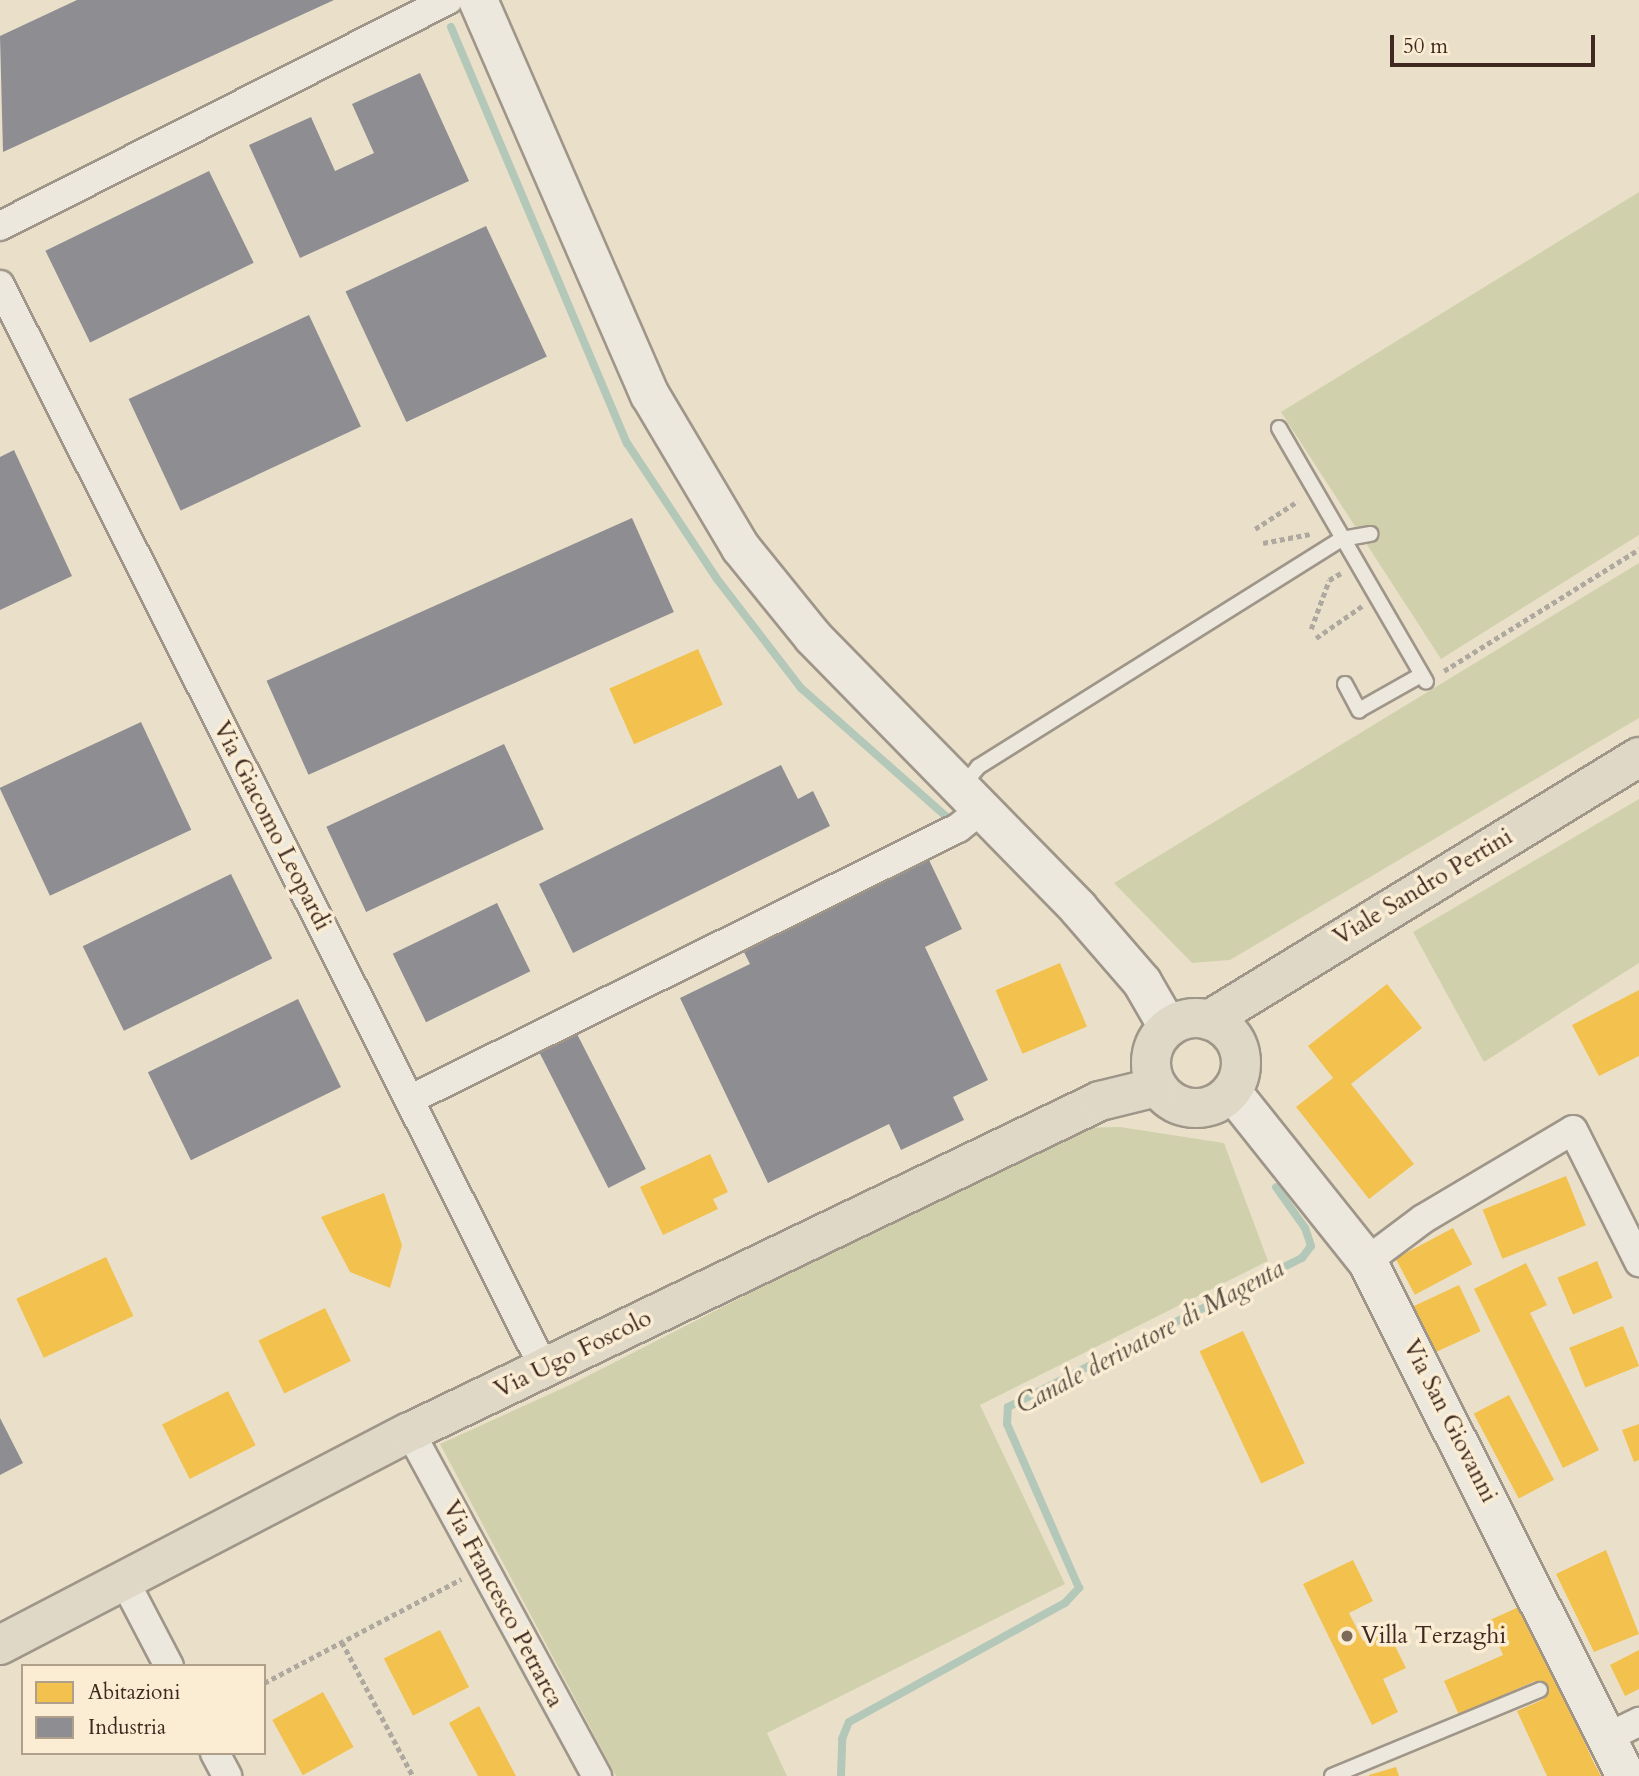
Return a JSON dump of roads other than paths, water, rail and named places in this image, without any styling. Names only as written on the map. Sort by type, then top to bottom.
[{"type":"main road","name":"Viale Sandro Pertini","points":[[1209,1020],[1639,757]]},
{"type":"main road","points":[[1209,1020],[1234,1039],[1241,1058],[1232,1092],[1197,1109],[1167,1099],[1157,1087],[1151,1053],[1168,1027],[1209,1020]]},
{"type":"main road","name":"Via Ugo Foscolo","points":[[0,1645],[410,1432],[1100,1101],[1157,1087]]},
{"type":"street","points":[[0,226],[448,0]]},
{"type":"street","points":[[478,0],[567,215],[650,395],[696,477],[741,548],[813,636],[971,799],[1142,982],[1168,1027]]},
{"type":"street","name":"Via Giacomo Leopardi","points":[[0,285],[544,1368]]},
{"type":"street","points":[[409,1100],[958,828],[971,799]]},
{"type":"street","name":"Via San Giovanni","points":[[1232,1092],[1367,1261],[1566,1679],[1623,1730],[1626,1776]]},
{"type":"street","points":[[1367,1261],[1423,1219],[1573,1129],[1639,1262]]},
{"type":"street","name":"Via Francesco Petrarca","points":[[410,1432],[597,1776]]},
{"type":"street","points":[[124,1580],[168,1664]]},
{"type":"street","points":[[216,1755],[227,1776]]},
{"type":"lane","points":[[1279,428],[1423,678],[1359,710],[1345,684]]},
{"type":"lane","points":[[971,799],[978,767],[1342,539],[1371,534]]},
{"type":"lane","points":[[1332,1776],[1540,1690]]},
{"type":"waterway","points":[[451,27],[627,443],[717,579],[801,688],[949,819]]},
{"type":"waterway","name":"Canale derivatore di Magenta","points":[[841,1776],[842,1739],[849,1722],[1065,1603],[1079,1588],[1007,1424],[1008,1407],[1302,1258],[1311,1246],[1305,1228],[1276,1187]]},
{"type":"place","name":"Villa Terzaghi","points":[[1347,1636]]}]
